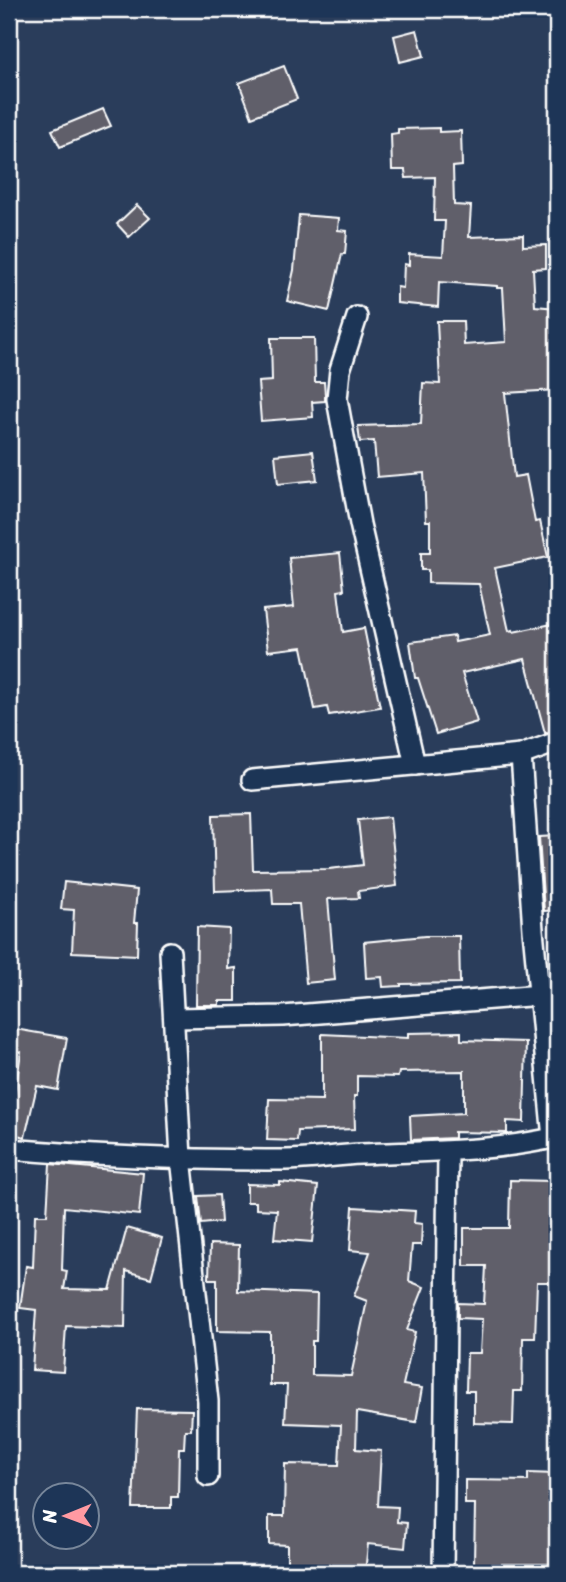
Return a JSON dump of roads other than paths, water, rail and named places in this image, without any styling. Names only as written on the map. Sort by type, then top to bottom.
[{"type":"street","points":[[358,317],[340,370],[337,399],[360,524],[415,765]]},
{"type":"street","points":[[253,780],[521,755],[557,742]]},
{"type":"street","points":[[9,1149],[181,1158],[289,1160],[359,1154],[448,1152],[555,1137],[533,930],[521,755]]},
{"type":"street","points":[[170,951],[181,1158],[208,1401],[208,1476]]},
{"type":"street","points":[[174,1018],[283,1016],[541,995]]},
{"type":"street","points":[[443,1573],[448,1152]]}]
